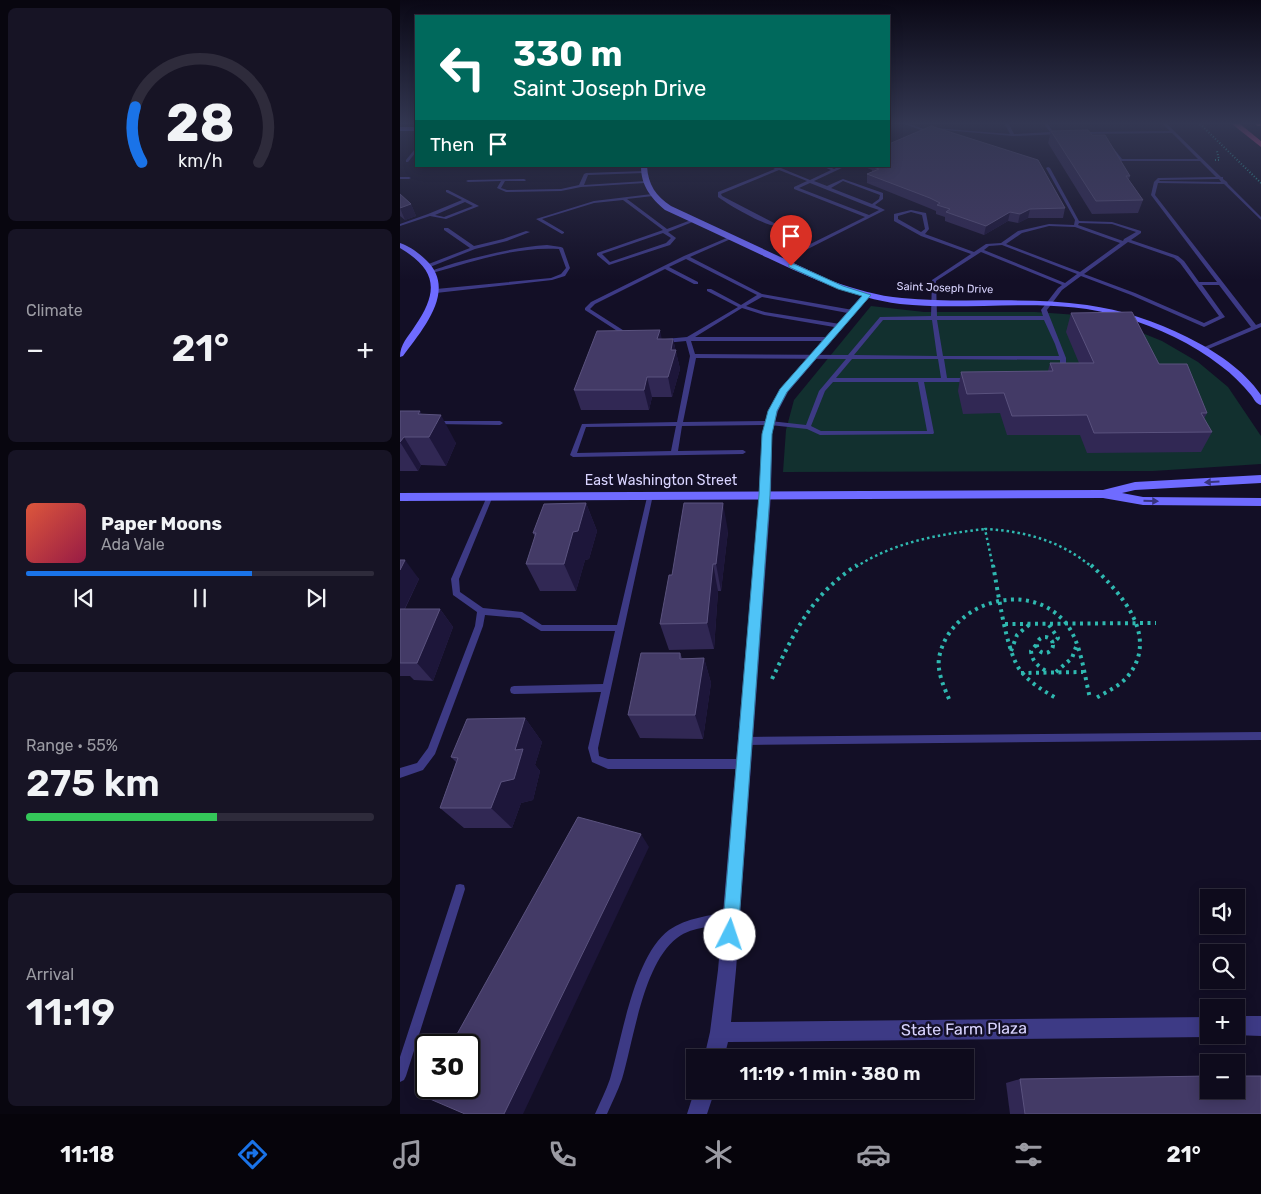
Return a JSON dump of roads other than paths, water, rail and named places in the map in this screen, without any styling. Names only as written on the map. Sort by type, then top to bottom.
[{"type":"main road","name":"Saint Joseph Drive","points":[[645,176],[645,182],[652,194],[668,208],[834,285],[868,295],[900,300],[934,302],[1049,302],[1097,308],[1142,320],[1176,334],[1204,349],[1239,376],[1261,402]]},
{"type":"main road","points":[[400,245],[430,269],[436,292],[426,316],[400,354]]},
{"type":"main road","name":"East Washington Street","points":[[1102,494],[1135,486],[1261,479]]},
{"type":"main road","name":"East Washington Street","points":[[400,497],[1102,494],[1143,502],[1261,502]]},
{"type":"street","points":[[716,1049],[720,1032],[744,764],[765,495],[767,434],[773,411],[784,391],[868,295]]},
{"type":"street","points":[[1245,1026],[1261,1026]]},
{"type":"street","name":"State Farm Plaza","points":[[720,1032],[1200,1027]]},
{"type":"street","points":[[697,1114],[702,1099]]},
{"type":"lane","points":[[581,186],[585,176]]},
{"type":"lane","points":[[761,176],[719,193],[720,197],[743,209],[746,213],[774,225]]},
{"type":"lane","points":[[780,260],[883,210],[796,176]]},
{"type":"lane","points":[[820,176],[795,188],[869,218]]},
{"type":"lane","points":[[1053,176],[1078,220],[1076,224]]},
{"type":"lane","points":[[1220,176],[1261,219]]},
{"type":"lane","points":[[400,178],[409,178]]},
{"type":"lane","points":[[1222,178],[1159,179],[1156,182],[1153,195],[1254,328]]},
{"type":"lane","points":[[504,180],[499,188],[506,191],[561,190],[581,186],[645,182]]},
{"type":"lane","points":[[468,181],[524,180]]},
{"type":"lane","points":[[827,188],[843,180],[882,194],[881,199],[872,206]]},
{"type":"lane","points":[[1156,182],[1163,184],[1226,183]]},
{"type":"lane","points":[[430,215],[444,218],[477,206],[447,191]]},
{"type":"lane","points":[[562,233],[538,219],[594,202],[652,194]]},
{"type":"lane","points":[[623,198],[666,231],[674,238],[668,244],[609,264],[600,254],[644,239],[666,231],[693,221]]},
{"type":"lane","points":[[400,225],[466,200]]},
{"type":"lane","points":[[923,233],[927,229],[924,214],[911,210],[896,215],[896,220],[901,225],[975,254]]},
{"type":"lane","points":[[1002,244],[1020,232],[1049,225],[1112,223],[1139,232],[1066,285],[1049,302],[1044,310],[1063,358],[1063,365],[1055,373]]},
{"type":"lane","points":[[944,380],[934,318],[934,280],[988,245],[1002,244],[1133,294],[1204,325],[1222,317],[1182,262],[1176,257],[1125,242],[1076,224]]},
{"type":"lane","points":[[446,230],[473,248]]},
{"type":"lane","points":[[430,269],[473,248],[528,232]]},
{"type":"lane","points":[[635,338],[628,336],[587,310],[592,303],[731,238]]},
{"type":"lane","points":[[430,269],[476,258],[548,246],[561,248],[568,268],[563,275],[552,279],[436,292]]},
{"type":"lane","points":[[981,250],[1066,285]]},
{"type":"lane","points":[[686,258],[761,295],[853,312]]},
{"type":"lane","points":[[665,268],[696,283]]},
{"type":"lane","points":[[1197,284],[1221,284]]},
{"type":"lane","points":[[709,290],[740,306],[764,313],[840,326]]},
{"type":"lane","points":[[688,339],[761,295]]},
{"type":"lane","points":[[808,427],[822,390],[882,318],[1046,318]]},
{"type":"lane","points":[[1204,349],[1261,325]]},
{"type":"lane","points":[[674,453],[693,356],[688,339]]},
{"type":"lane","points":[[656,341],[688,339],[829,339]]},
{"type":"lane","points":[[693,356],[1063,358]]},
{"type":"lane","points":[[831,380],[974,380]]},
{"type":"lane","points":[[743,452],[573,455],[584,424],[770,423],[808,427],[820,433],[930,433],[921,380]]},
{"type":"lane","points":[[430,423],[500,423]]},
{"type":"lane","points":[[650,495],[593,748],[595,759],[608,764],[744,764]]},
{"type":"lane","points":[[490,496],[455,579],[456,593],[481,611],[522,615],[541,628],[620,628]]},
{"type":"lane","points":[[400,773],[420,767],[432,751],[479,626],[481,611]]},
{"type":"lane","points":[[514,690],[607,688]]},
{"type":"lane","points":[[745,741],[1261,736]]},
{"type":"lane","points":[[400,1076],[460,890]]},
{"type":"lane","points":[[601,1114],[615,1081],[634,1011],[651,960],[671,935],[695,923],[731,917]]}]
